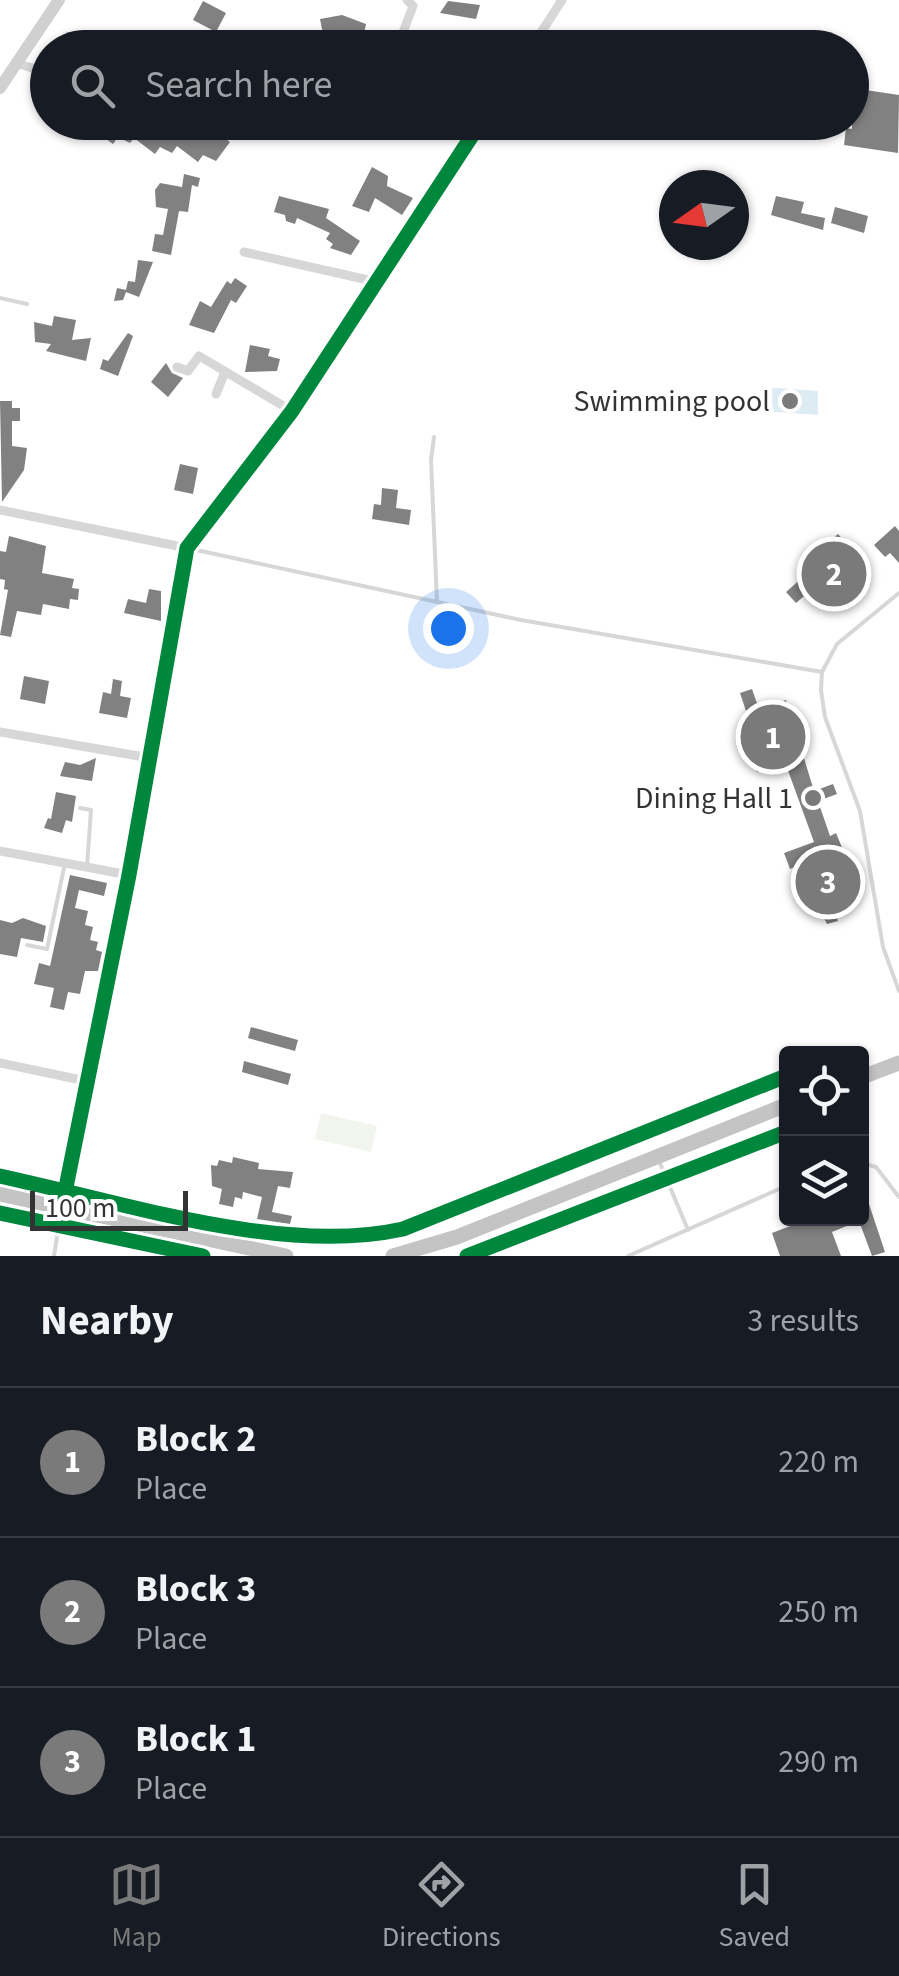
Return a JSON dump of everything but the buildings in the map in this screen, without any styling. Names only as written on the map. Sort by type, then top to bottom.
[{"type":"highway","points":[[869,1075],[899,1064]]},
{"type":"highway","points":[[393,1256],[457,1237],[779,1107]]},
{"type":"highway","points":[[0,1194],[286,1256]]},
{"type":"street","points":[[38,30],[58,0]]},
{"type":"street","points":[[404,30],[413,6],[407,0]]},
{"type":"street","points":[[543,30],[562,0]]},
{"type":"street","points":[[0,88],[30,42]]},
{"type":"street","points":[[16,63],[30,67]]},
{"type":"street","points":[[62,1207],[129,875],[187,548],[292,412],[469,140]]},
{"type":"street","points":[[244,252],[376,282]]},
{"type":"street","points":[[178,367],[188,371],[199,356],[292,412]]},
{"type":"street","points":[[216,394],[225,372]]},
{"type":"street","points":[[0,510],[187,548]]},
{"type":"street","points":[[0,732],[150,758]]},
{"type":"street","points":[[0,851],[129,875]]},
{"type":"street","points":[[0,1062],[86,1081]]},
{"type":"lane","points":[[0,298],[27,304]]},
{"type":"lane","points":[[434,437],[431,460],[437,602]]},
{"type":"lane","points":[[187,548],[437,602],[822,672]]},
{"type":"lane","points":[[899,593],[838,644],[822,672],[825,717],[860,811],[883,947],[899,991]]},
{"type":"lane","points":[[80,808],[91,810],[87,868]]},
{"type":"lane","points":[[27,945],[47,949],[65,864]]},
{"type":"lane","points":[[657,1156],[688,1230]]},
{"type":"lane","points":[[869,1165],[876,1167],[899,1197]]},
{"type":"lane","points":[[628,1256],[779,1189]]},
{"type":"lane","points":[[54,1256],[62,1207]]},
{"type":"shaded area","name":"Swimming pool","points":[[763,387],[818,391],[818,415],[761,411]]},
{"type":"shaded area","points":[[321,1113],[377,1126],[371,1152],[315,1139]]},
{"type":"cycle path","points":[[62,1207],[129,875],[187,548],[292,411],[469,140]]},
{"type":"cycle path","points":[[0,1176],[254,1231],[356,1236],[403,1229],[779,1079]]},
{"type":"cycle path","points":[[467,1256],[779,1135]]},
{"type":"cycle path","points":[[0,1213],[203,1256]]},
{"type":"place","name":"Swimming pool","points":[[790,401]]},
{"type":"place","name":"Block 3","points":[[834,574]]},
{"type":"place","name":"Block 2","points":[[773,737]]},
{"type":"place","name":"Dining Hall 1","points":[[813,798]]},
{"type":"place","name":"Block 1","points":[[828,882]]}]
